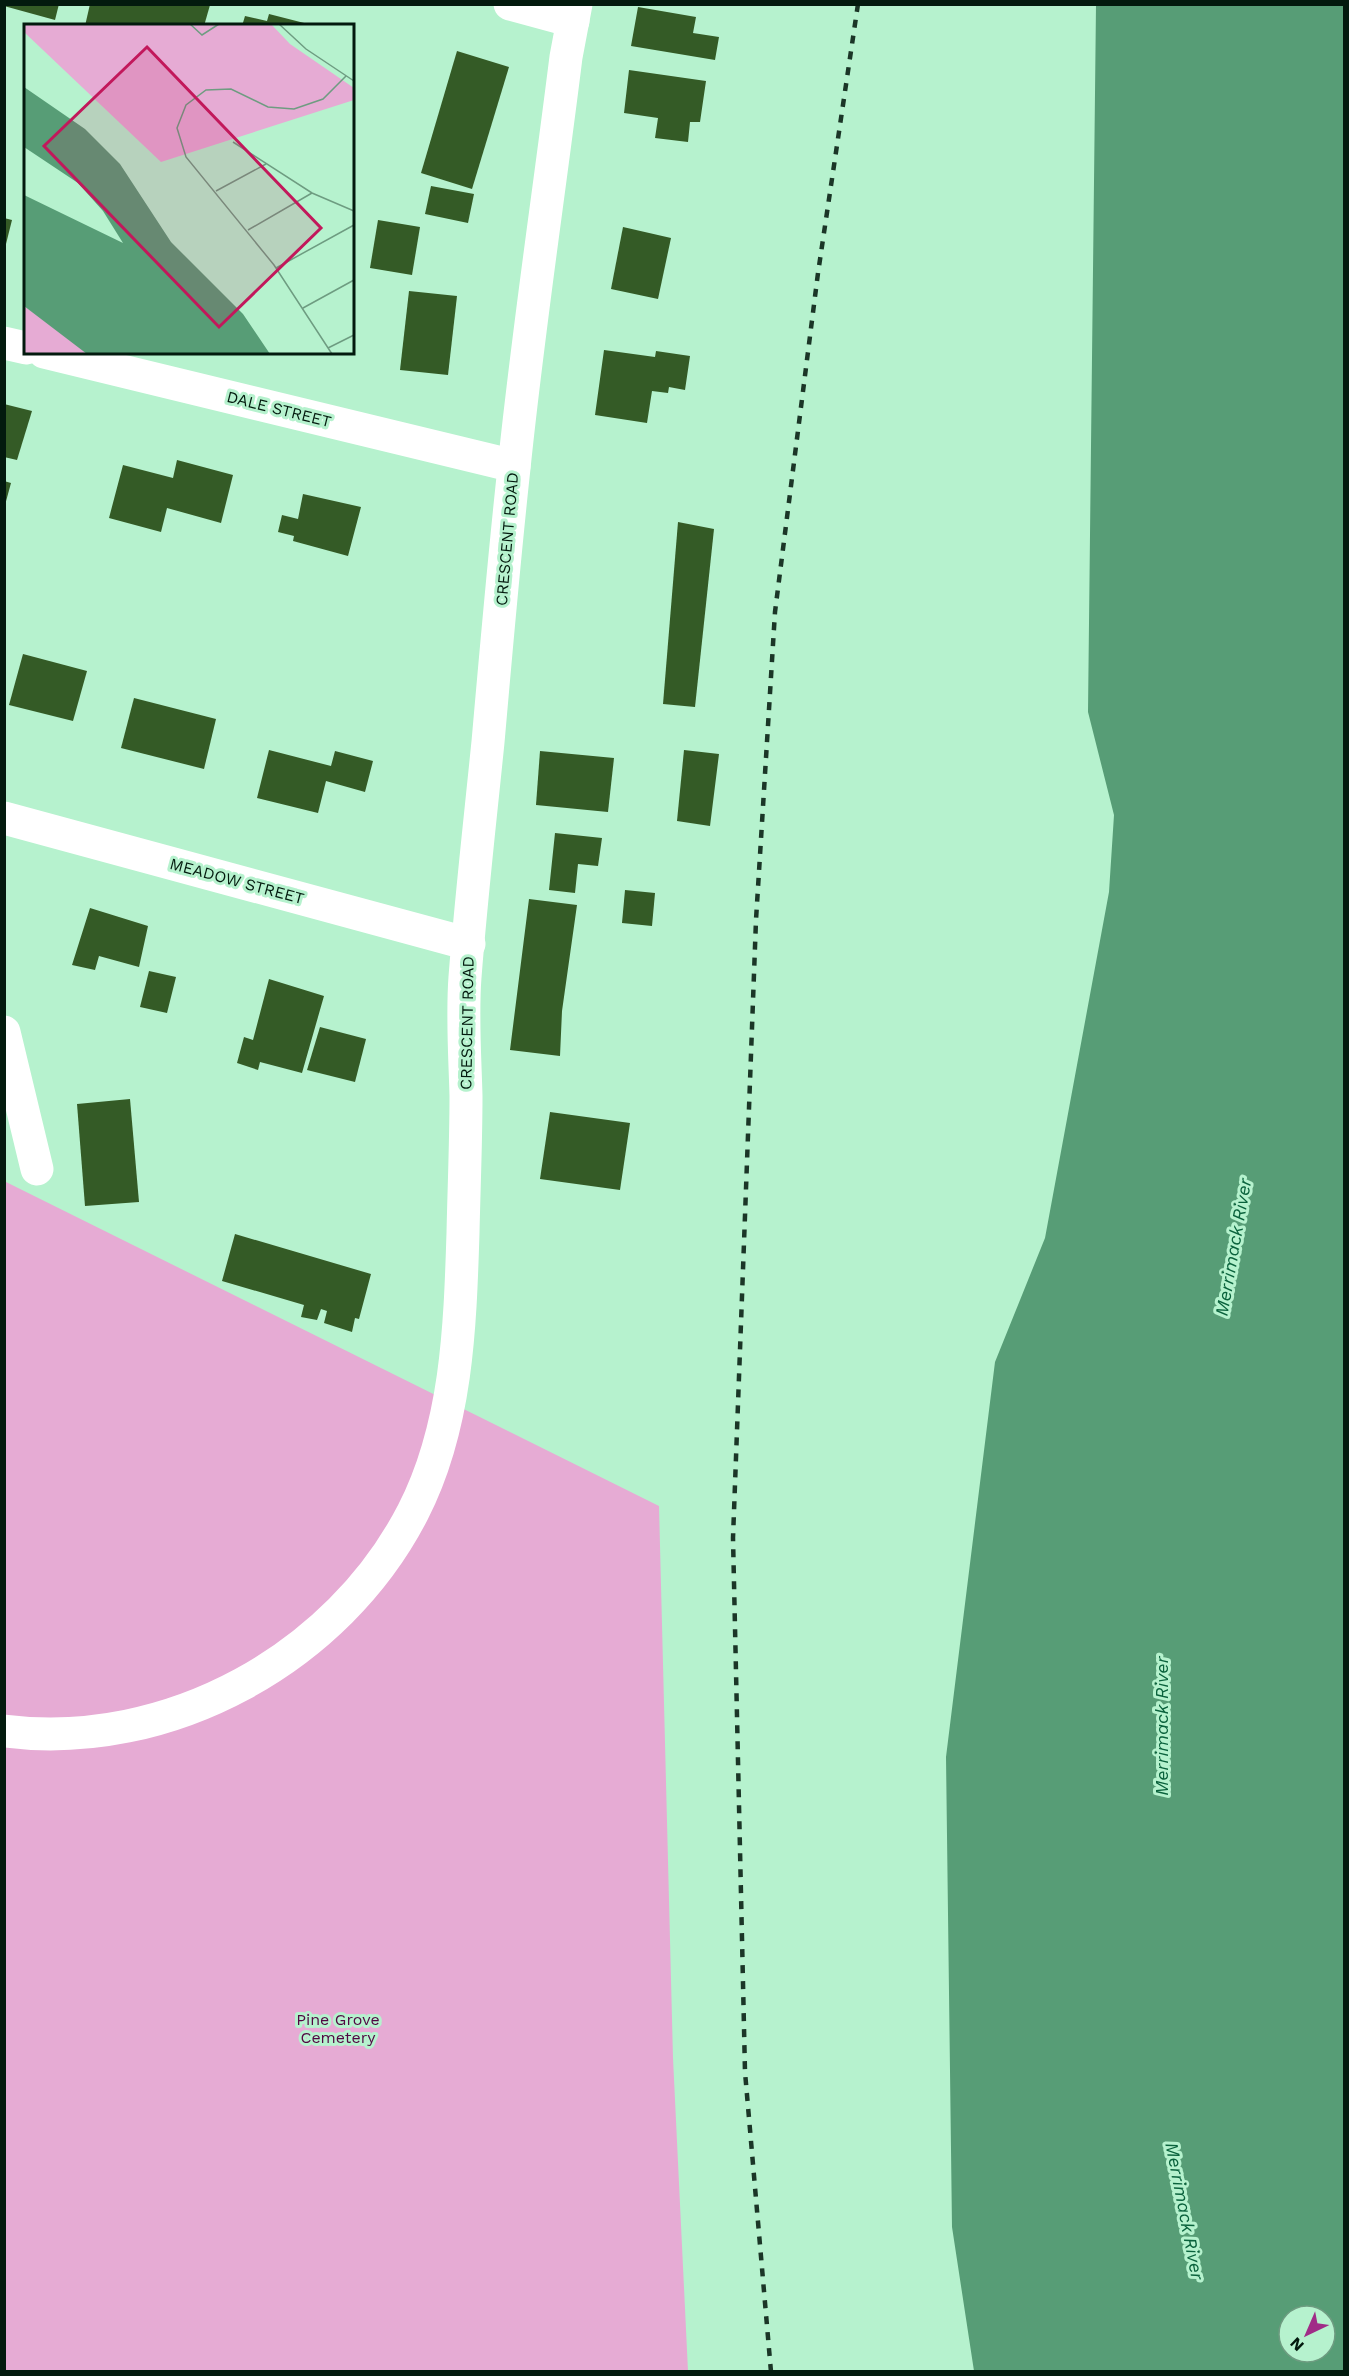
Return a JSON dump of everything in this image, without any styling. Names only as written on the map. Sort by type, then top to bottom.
[{"type":"street","points":[[510,4],[575,13]]},
{"type":"street","name":"CRESCENT ROAD","points":[[4,1731],[62,1733],[110,1729],[156,1719],[202,1704],[246,1683],[286,1657],[322,1629],[357,1594],[386,1555],[412,1514],[435,1460],[446,1423],[454,1375],[462,1277],[466,1130],[465,983],[514,466],[566,57],[575,13]]},
{"type":"street","points":[[4,343],[24,348]]},
{"type":"street","name":"DALE STREET","points":[[52,354],[514,466]]},
{"type":"street","name":"MEADOW STREET","points":[[4,818],[468,944]]},
{"type":"street","points":[[4,1032],[37,1169]]},
{"type":"green space","name":"Pine Grove Cemetery","points":[[4,1181],[659,1506],[673,2058],[688,2371],[5,2371]]},
{"type":"water","name":"Merrimack River","points":[[1096,5],[1344,5],[1344,2371],[974,2371],[952,2227],[946,1757],[995,1362],[1045,1238],[1109,892],[1114,815],[1088,712]]},
{"type":"building","points":[[4,4],[59,4],[55,20],[4,6]]},
{"type":"building","points":[[90,4],[210,5],[205,24],[85,24]]},
{"type":"building","points":[[638,7],[696,17],[693,33],[719,37],[715,60],[631,46]]},
{"type":"building","points":[[269,14],[308,24],[243,24],[245,16],[267,21]]},
{"type":"building","points":[[457,51],[509,67],[472,189],[421,173]]},
{"type":"building","points":[[629,70],[706,81],[700,122],[690,122],[688,142],[655,138],[658,118],[624,113]]},
{"type":"building","points":[[431,186],[474,194],[468,223],[425,214]]},
{"type":"building","points":[[4,218],[12,220],[5,248],[4,248]]},
{"type":"building","points":[[378,220],[420,227],[412,275],[370,268]]},
{"type":"building","points":[[623,227],[671,238],[658,299],[611,289]]},
{"type":"building","points":[[409,291],[457,296],[448,375],[400,370]]},
{"type":"building","points":[[604,350],[655,357],[656,351],[690,356],[685,390],[669,387],[668,393],[652,391],[647,423],[595,415]]},
{"type":"building","points":[[4,404],[32,411],[17,460],[4,457]]},
{"type":"building","points":[[177,460],[233,475],[221,523],[167,508],[161,532],[109,518],[123,465],[173,478]]},
{"type":"building","points":[[4,481],[11,483],[5,505],[4,505]]},
{"type":"building","points":[[303,494],[361,507],[348,556],[293,541],[294,536],[278,532],[282,515],[298,519]]},
{"type":"building","points":[[678,522],[714,529],[695,707],[663,704]]},
{"type":"building","points":[[23,654],[87,671],[73,721],[9,705]]},
{"type":"building","points":[[134,698],[216,719],[204,769],[121,748]]},
{"type":"building","points":[[269,750],[331,766],[335,751],[373,761],[365,792],[326,781],[318,813],[257,798]]},
{"type":"building","points":[[684,750],[719,754],[710,826],[677,821]]},
{"type":"building","points":[[540,751],[614,758],[608,812],[536,805]]},
{"type":"building","points":[[555,833],[602,838],[598,866],[578,864],[575,893],[549,890]]},
{"type":"building","points":[[625,890],[655,893],[652,926],[622,923]]},
{"type":"building","points":[[529,899],[577,905],[562,1011],[560,1056],[510,1050]]},
{"type":"building","points":[[90,908],[148,926],[139,967],[99,956],[95,970],[72,965]]},
{"type":"building","points":[[149,971],[176,977],[167,1013],[140,1007]]},
{"type":"building","points":[[269,979],[324,996],[302,1073],[260,1062],[258,1070],[237,1063],[244,1037],[253,1040]]},
{"type":"building","points":[[320,1027],[366,1039],[355,1082],[307,1070]]},
{"type":"building","points":[[130,1099],[139,1202],[85,1206],[77,1104]]},
{"type":"building","points":[[550,1112],[630,1123],[620,1190],[540,1179]]},
{"type":"building","points":[[235,1234],[371,1274],[359,1319],[355,1318],[352,1332],[324,1323],[327,1311],[321,1309],[317,1320],[301,1317],[304,1305],[222,1281]]},
{"type":"railway","points":[[771,2372],[745,2072],[733,1538],[756,920],[775,612],[818,273],[858,4]]}]
